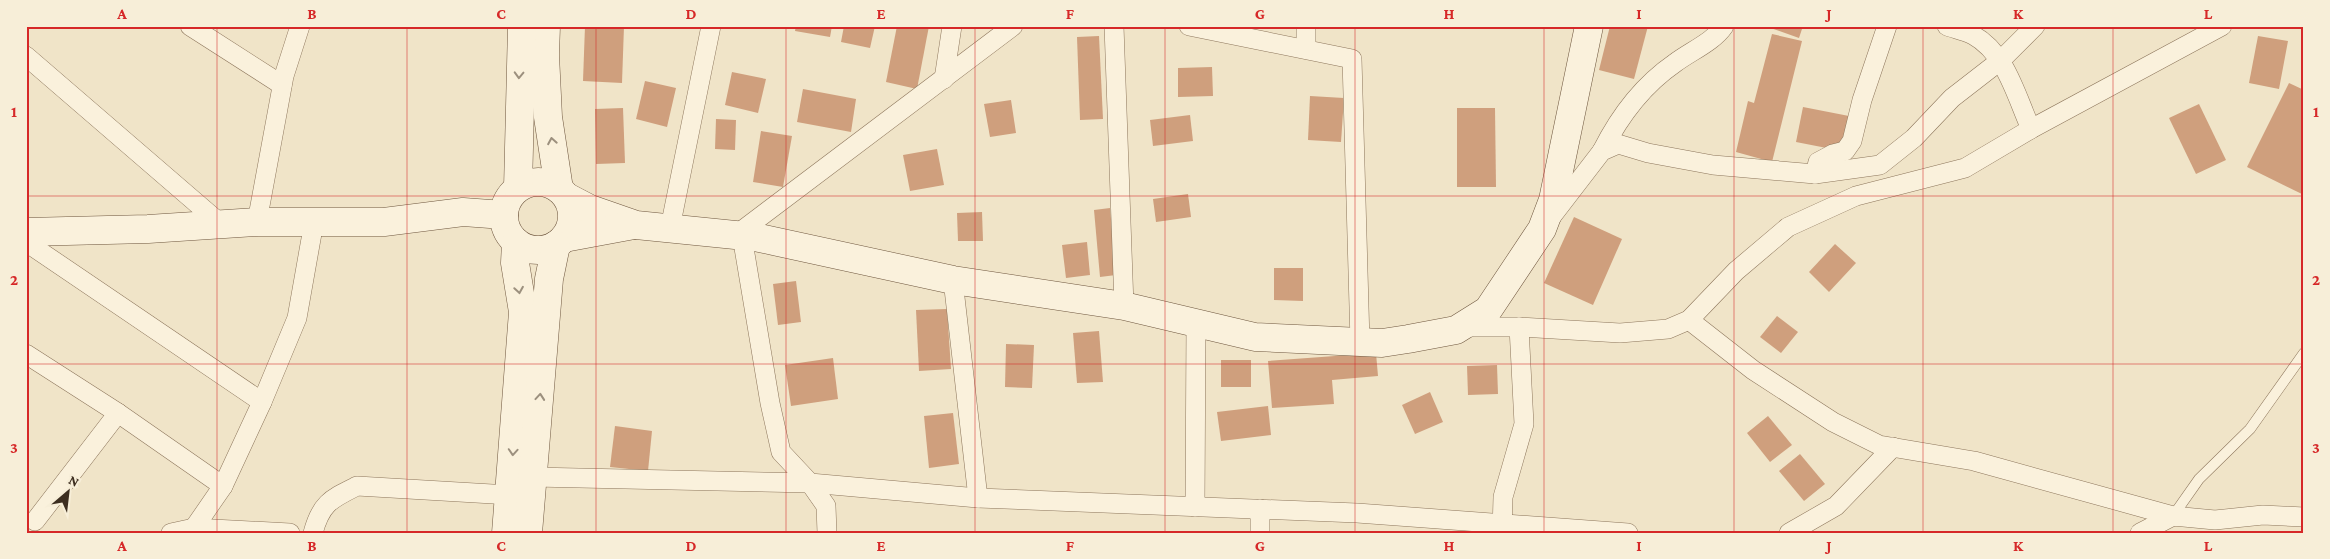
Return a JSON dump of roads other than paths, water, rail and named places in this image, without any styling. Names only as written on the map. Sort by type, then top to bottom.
[{"type":"street","points":[[190,26],[282,85]]},
{"type":"street","points":[[257,222],[282,85],[300,26]]},
{"type":"street","points":[[518,188],[518,96],[522,26]]},
{"type":"street","points":[[528,533],[549,279],[560,242],[570,229],[572,218],[571,207],[563,193],[548,117],[545,55],[546,26]]},
{"type":"street","points":[[670,228],[711,26]]},
{"type":"street","points":[[944,79],[952,26]]},
{"type":"street","points":[[739,236],[1013,26]]},
{"type":"street","points":[[1114,26],[1124,306]]},
{"type":"street","points":[[1188,26],[1352,59],[1360,342]]},
{"type":"street","points":[[1306,26],[1306,49]]},
{"type":"street","points":[[1542,229],[1553,200],[1589,26]]},
{"type":"street","points":[[636,224],[560,242],[536,250],[516,242],[510,234],[504,215],[511,196],[518,188],[528,183],[539,182],[563,193],[590,209],[636,224],[739,236],[953,280],[1124,306],[1255,337],[1382,343],[1456,330],[1488,310],[1542,229],[1602,151],[1618,122],[1644,89],[1673,64],[1719,34],[1724,26]]},
{"type":"street","points":[[1815,174],[1818,162],[1833,154],[1845,151],[1852,141],[1862,100],[1887,26]]},
{"type":"street","points":[[1947,26],[1972,34],[1987,44],[2001,60],[2031,129]]},
{"type":"street","points":[[1602,151],[1618,144],[1648,153],[1713,165],[1815,174],[1880,165],[1914,138],[1952,98],[2001,60],[2035,26]]},
{"type":"street","points":[[1461,327],[1519,327],[1620,332],[1668,329],[1689,320],[1736,271],[1788,227],[1856,196],[1965,168],[2031,129],[2222,26]]},
{"type":"street","points":[[26,56],[222,225]]},
{"type":"street","points":[[26,232],[257,222],[384,222],[463,212],[504,215]]},
{"type":"street","points":[[194,528],[222,486],[262,402],[297,318],[314,222]]},
{"type":"street","points":[[739,236],[781,452],[810,484],[826,506],[827,533]]},
{"type":"street","points":[[26,242],[262,402]]},
{"type":"street","points":[[506,533],[523,312],[515,263],[516,242]]},
{"type":"street","points":[[953,280],[978,498]]},
{"type":"street","points":[[1689,320],[1753,370],[1833,422],[1879,445],[1974,461],[2173,516],[2264,524],[2304,517]]},
{"type":"street","points":[[1195,507],[1196,323]]},
{"type":"street","points":[[1502,529],[1503,497],[1524,424],[1519,327]]},
{"type":"street","points":[[26,354],[118,413],[222,486]]},
{"type":"street","points":[[35,523],[118,413]]},
{"type":"street","points":[[1790,533],[1836,506],[1893,447]]},
{"type":"street","points":[[533,477],[810,484],[978,498],[1357,513],[1502,529],[1628,533]]},
{"type":"street","points":[[313,533],[318,514],[335,498],[358,486],[510,495]]},
{"type":"street","points":[[1260,509],[1260,533]]},
{"type":"street","points":[[2140,533],[2173,516]]},
{"type":"street","points":[[171,533],[194,528],[290,533]]},
{"type":"lane","points":[[2173,516],[2198,479],[2250,429],[2304,354]]}]
